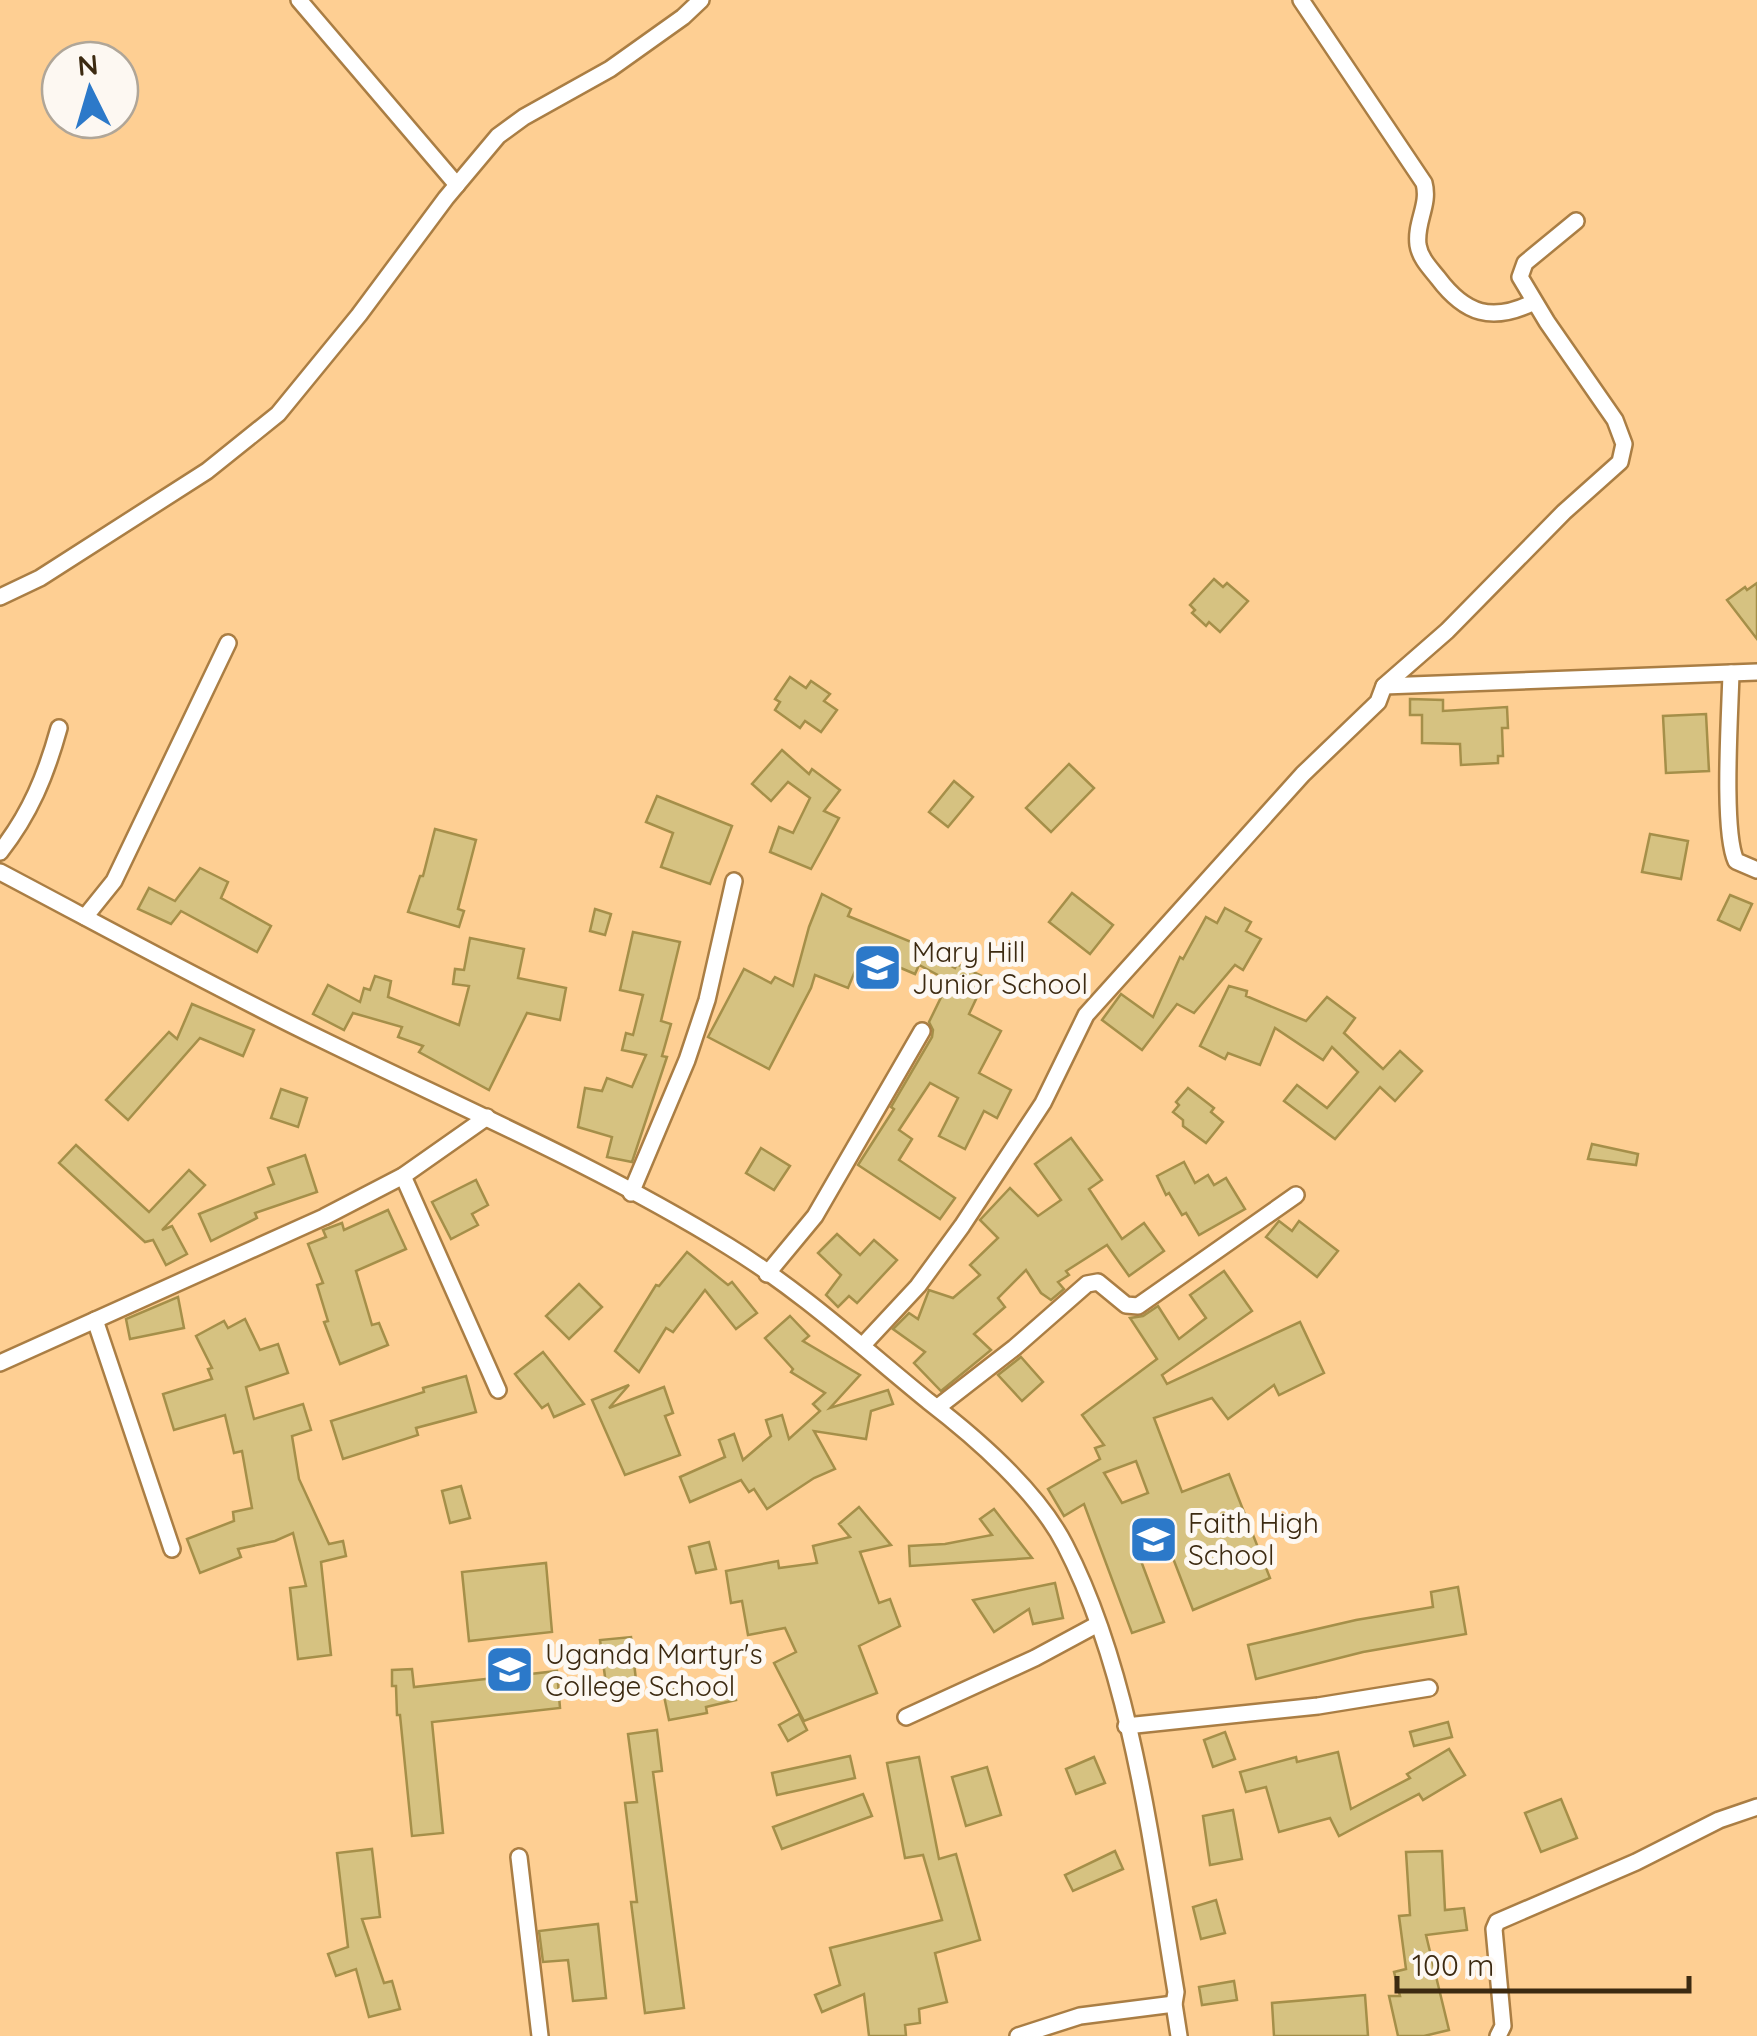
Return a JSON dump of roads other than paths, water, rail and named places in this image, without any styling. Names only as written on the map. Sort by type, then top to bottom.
[{"type":"street","points":[[300,0],[457,185]]},
{"type":"street","points":[[0,597],[40,578],[207,471],[278,414],[498,136],[610,68],[701,0]]},
{"type":"street","points":[[1300,0],[1424,183],[1426,204],[1418,225],[1419,253],[1455,301],[1480,312],[1500,313],[1534,302]]},
{"type":"street","points":[[863,1345],[918,1286],[962,1226],[1043,1103],[1086,1015],[1304,774],[1378,702],[1384,686],[1447,632],[1564,512],[1620,462],[1624,453],[1622,434],[1615,420],[1520,277],[1525,262],[1576,220]]},
{"type":"street","points":[[85,917],[114,881],[228,643]]},
{"type":"street","points":[[1384,686],[1757,672]]},
{"type":"street","points":[[1731,673],[1733,854],[1736,861],[1757,870]]},
{"type":"street","points":[[0,852],[21,825],[46,776],[59,728]]},
{"type":"street","points":[[0,872],[226,994],[487,1117],[730,1247],[863,1345],[1014,1476],[1064,1541],[1098,1624],[1126,1726],[1165,1927],[1180,2036]]},
{"type":"street","points":[[631,1193],[687,1060],[707,1000],[734,880]]},
{"type":"street","points":[[768,1274],[815,1216],[922,1031]]},
{"type":"street","points":[[0,1363],[324,1217],[404,1176],[487,1117]]},
{"type":"street","points":[[404,1176],[498,1390]]},
{"type":"street","points":[[938,1407],[1087,1284],[1098,1282],[1126,1305],[1138,1306],[1296,1195]]},
{"type":"street","points":[[94,1320],[172,1549]]},
{"type":"street","points":[[906,1716],[1036,1658],[1098,1624]]},
{"type":"street","points":[[1126,1726],[1318,1706],[1428,1688]]},
{"type":"street","points":[[1498,2036],[1503,2026],[1494,1928],[1497,1922],[1636,1862],[1719,1820],[1757,1807]]},
{"type":"street","points":[[520,1857],[540,2036]]},
{"type":"street","points":[[1018,2036],[1080,2016],[1174,2004]]},
{"type":"place","name":"Mary Hill Junior School","points":[[877,968]]},
{"type":"place","name":"Faith High School","points":[[1153,1539]]},
{"type":"place","name":"Uganda Martyr's College School","points":[[510,1670]]}]
